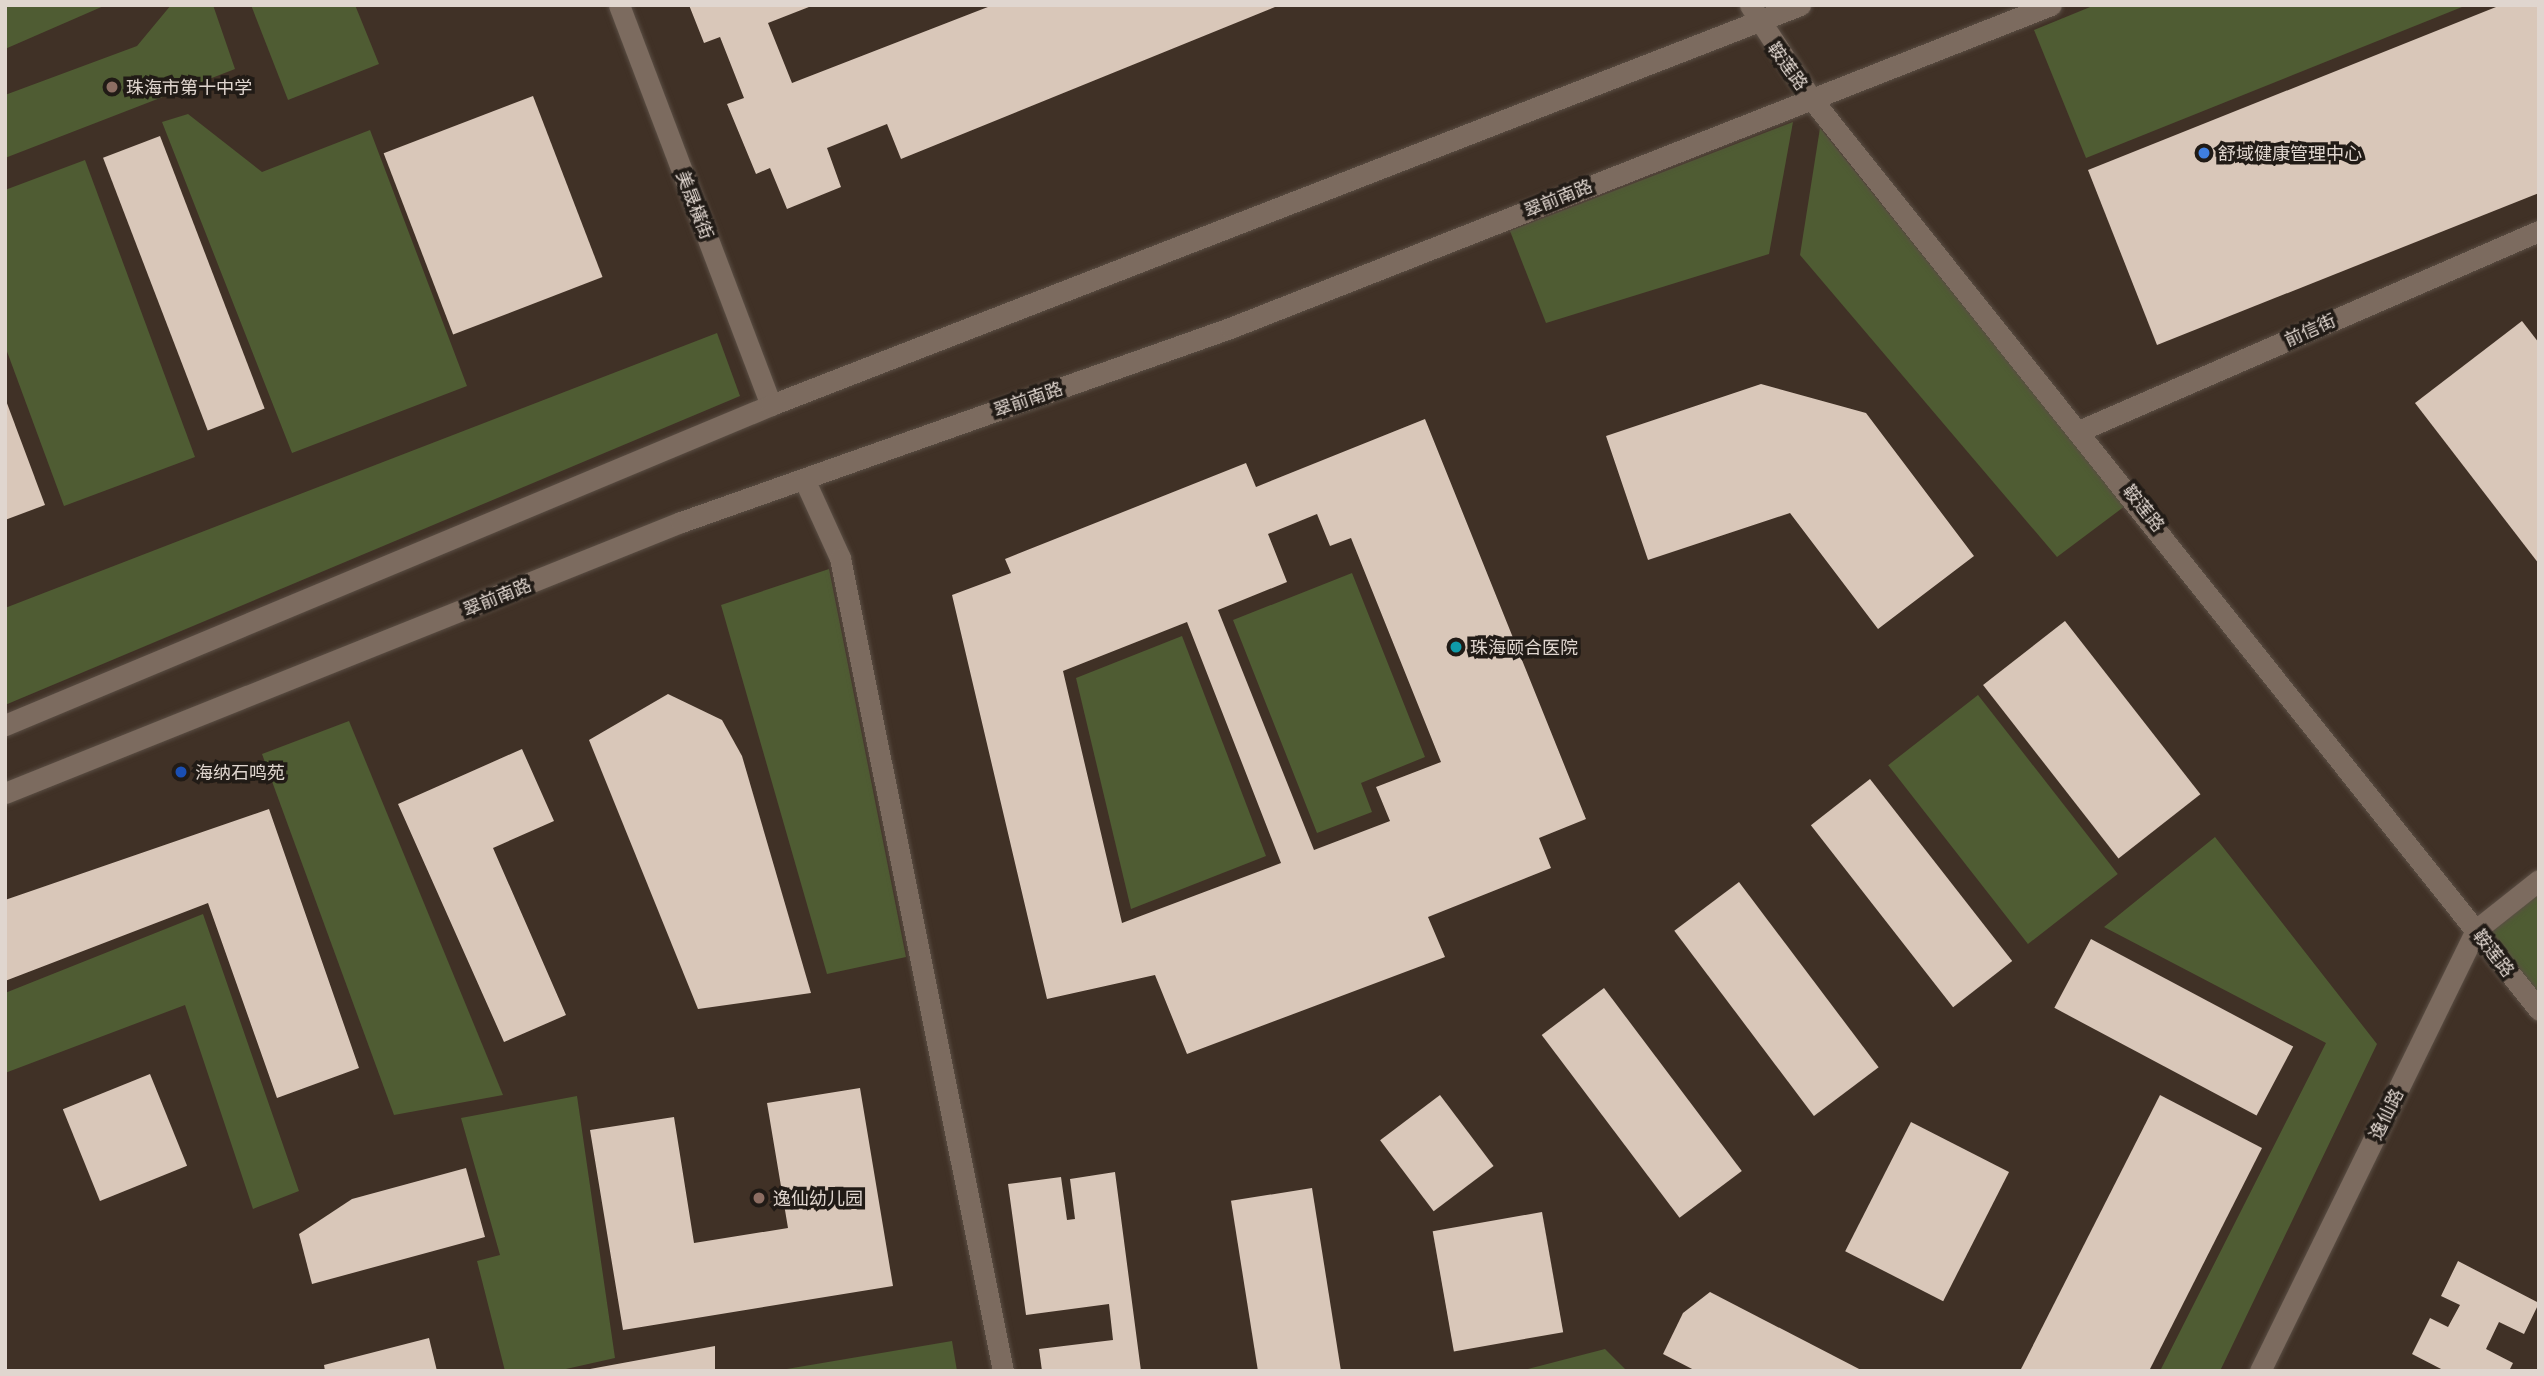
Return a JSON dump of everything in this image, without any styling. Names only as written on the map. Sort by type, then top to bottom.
[{"type":"main road","name":"美晟橫街","points":[[620,5],[771,405]]},
{"type":"main road","points":[[5,725],[771,405],[1753,14],[1800,5]]},
{"type":"main road","name":"翠前南路","points":[[5,793],[804,479],[1230,328],[1810,97],[2051,5]]},
{"type":"main road","name":"鞍莲路","points":[[1753,14],[1810,97],[2081,430],[2539,1010]]},
{"type":"main road","name":"前信街","points":[[2081,430],[2539,231]]},
{"type":"main road","points":[[804,479],[840,558],[1003,1371]]},
{"type":"main road","name":"逸仙路","points":[[2260,1371],[2476,930],[2539,880]]},
{"type":"green space","points":[[5,5],[106,5],[5,49]]},
{"type":"green space","points":[[171,5],[213,5],[235,69],[5,158],[5,95],[137,46]]},
{"type":"green space","points":[[251,5],[355,5],[379,64],[288,100]]},
{"type":"green space","points":[[2095,5],[2467,5],[2086,158],[2034,30]]},
{"type":"green space","points":[[188,114],[262,172],[370,130],[467,386],[292,453],[162,122]]},
{"type":"green space","points":[[1793,122],[1769,254],[1546,323],[1510,231]]},
{"type":"green space","points":[[1820,128],[2125,506],[2057,557],[1800,255]]},
{"type":"green space","points":[[85,160],[195,457],[64,506],[5,346],[5,190]]},
{"type":"green space","points":[[717,333],[740,396],[5,705],[5,608]]},
{"type":"green space","points":[[829,569],[906,957],[827,974],[721,605]]},
{"type":"green space","points":[[1352,573],[1425,757],[1361,783],[1372,812],[1317,833],[1233,620]]},
{"type":"green space","points":[[1182,636],[1266,856],[1131,909],[1076,678]]},
{"type":"green space","points":[[1978,695],[2118,874],[2028,944],[1888,765]]},
{"type":"green space","points":[[349,721],[503,1095],[394,1115],[262,754]]},
{"type":"green space","points":[[2215,837],[2377,1044],[2220,1371],[2160,1371],[2326,1043],[2104,927]]},
{"type":"green space","points":[[2539,885],[2539,1002],[2482,930]]},
{"type":"green space","points":[[203,914],[299,1191],[253,1209],[185,1005],[5,1073],[5,993]]},
{"type":"green space","points":[[577,1096],[615,1358],[557,1371],[505,1371],[477,1261],[500,1255],[461,1118]]},
{"type":"green space","points":[[952,1341],[957,1371],[775,1371]]},
{"type":"green space","points":[[1605,1349],[1627,1371],[1520,1371]]},
{"type":"building","points":[[689,5],[814,5],[768,23],[792,83],[993,5],[1280,5],[901,159],[887,124],[827,148],[841,187],[787,209],[770,168],[756,174],[727,104],[744,98],[720,37],[704,43]]},
{"type":"building","points":[[2501,5],[2539,5],[2539,193],[2157,345],[2088,170]]},
{"type":"building","points":[[533,96],[603,277],[453,334],[384,153]]},
{"type":"building","points":[[160,136],[265,409],[208,430],[103,158]]},
{"type":"building","points":[[2522,321],[2539,343],[2539,564],[2415,403]]},
{"type":"building","points":[[1761,384],[1866,413],[1974,556],[1878,629],[1790,513],[1648,560],[1606,436]]},
{"type":"building","points":[[5,398],[45,505],[5,520]]},
{"type":"building","points":[[1425,419],[1586,819],[1539,838],[1551,868],[1428,917],[1445,957],[1187,1054],[1155,975],[1047,999],[952,595],[1011,573],[1005,559],[1246,463],[1256,487]],"holes":[[[1317,514],[1330,546],[1351,538],[1441,762],[1376,787],[1390,821],[1314,850],[1218,610],[1287,582],[1268,534]],[[1187,622],[1281,863],[1122,923],[1063,671]]]},
{"type":"building","points":[[2065,621],[2200,794],[2118,858],[1983,685]]},
{"type":"building","points":[[668,694],[722,720],[742,756],[811,993],[698,1009],[589,740]]},
{"type":"building","points":[[522,749],[554,821],[493,848],[566,1015],[504,1042],[398,804]]},
{"type":"building","points":[[1870,779],[2012,961],[1953,1007],[1811,825]]},
{"type":"building","points":[[269,809],[359,1068],[277,1098],[208,903],[5,981],[5,900]]},
{"type":"building","points":[[1739,882],[1879,1067],[1814,1116],[1674,931]]},
{"type":"building","points":[[2091,939],[2293,1047],[2257,1115],[2054,1008]]},
{"type":"building","points":[[1604,988],[1742,1171],[1680,1218],[1542,1035]]},
{"type":"building","points":[[150,1074],[187,1166],[100,1201],[63,1109]]},
{"type":"building","points":[[860,1088],[893,1286],[623,1330],[590,1130],[674,1117],[694,1243],[788,1228],[767,1103]]},
{"type":"building","points":[[1440,1095],[1494,1166],[1434,1211],[1380,1140]]},
{"type":"building","points":[[2160,1095],[2262,1148],[2149,1371],[2020,1371]]},
{"type":"building","points":[[1911,1122],[2009,1172],[1943,1301],[1845,1251]]},
{"type":"building","points":[[466,1168],[485,1237],[312,1284],[299,1234],[352,1199]]},
{"type":"building","points":[[1115,1172],[1141,1371],[1042,1371],[1039,1349],[1113,1340],[1109,1304],[1026,1315],[1008,1184],[1061,1177],[1067,1220],[1075,1219],[1070,1179]]},
{"type":"building","points":[[1312,1188],[1341,1371],[1258,1371],[1231,1201]]},
{"type":"building","points":[[1542,1212],[1563,1332],[1454,1351],[1433,1231]]},
{"type":"building","points":[[2458,1261],[2539,1303],[2524,1334],[2499,1322],[2486,1349],[2513,1363],[2509,1371],[2445,1371],[2412,1354],[2430,1318],[2448,1327],[2460,1305],[2441,1296]]},
{"type":"building","points":[[1710,1292],[1863,1371],[1696,1371],[1663,1354],[1683,1313]]},
{"type":"building","points":[[429,1338],[437,1371],[325,1371],[324,1365]]},
{"type":"building","points":[[715,1346],[715,1371],[590,1369]]},
{"type":"place","name":"珠海市第十中学","points":[[112,87]]},
{"type":"place","name":"舒域健康管理中心","points":[[2204,153]]},
{"type":"place","name":"珠海颐合医院","points":[[1456,647]]},
{"type":"place","name":"海纳石鸣苑","points":[[181,772]]},
{"type":"place","name":"逸仙幼儿园","points":[[759,1198]]}]
